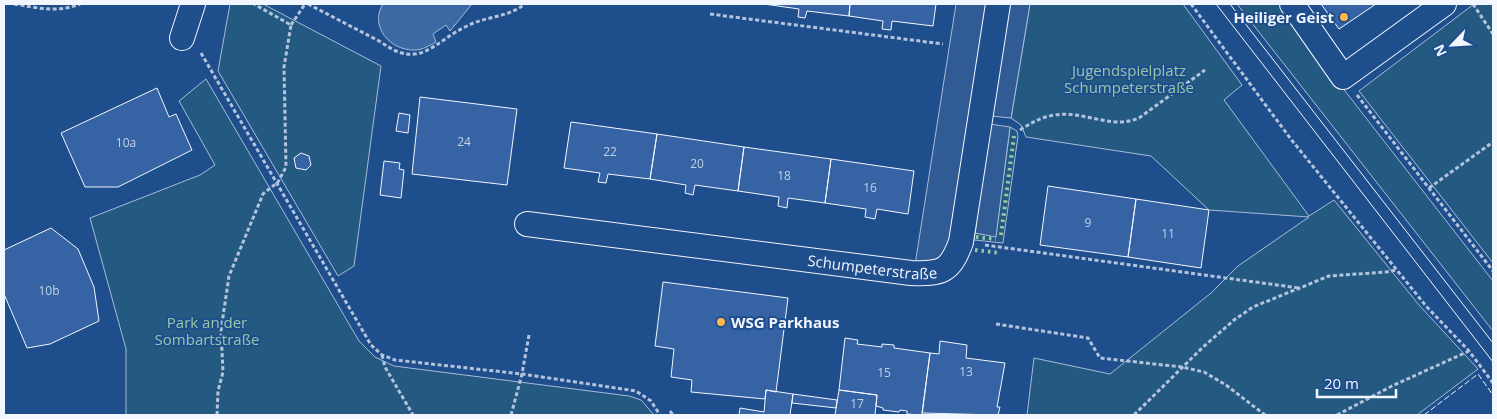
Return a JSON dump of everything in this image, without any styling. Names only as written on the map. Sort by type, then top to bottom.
[{"type":"street","name":"Schumpeterstraße","points":[[527,224],[911,273],[934,274],[946,268],[955,259],[960,242],[998,4]]},
{"type":"street","points":[[1292,4],[1343,77],[1444,4]]},
{"type":"path","points":[[14,4],[48,10],[61,10],[80,4]]},
{"type":"path","points":[[254,4],[291,25]]},
{"type":"path","points":[[217,415],[218,391],[223,372],[221,330],[229,276],[263,194],[278,182],[286,167],[284,68],[291,25],[306,4],[391,50],[402,54],[414,55],[438,46],[466,26],[507,14],[525,4]]},
{"type":"path","points":[[1192,4],[1290,138],[1396,270],[1426,306],[1469,351],[1493,383]]},
{"type":"path","points":[[1473,4],[1493,34]]},
{"type":"path","points":[[710,14],[943,44]]},
{"type":"path","points":[[187,21],[198,48],[278,182],[371,345],[382,355],[395,360],[522,374],[636,391],[651,401],[660,415]]},
{"type":"path","points":[[1020,130],[1040,118],[1057,114],[1127,124],[1139,118],[1206,70]]},
{"type":"path","points":[[1343,77],[1493,271]]},
{"type":"path","points":[[1429,188],[1493,142]]},
{"type":"path","points":[[960,242],[1299,288]]},
{"type":"path","points":[[1134,415],[1182,367],[1234,320],[1253,307],[1332,275],[1396,270]]},
{"type":"path","points":[[996,324],[1088,338],[1100,358],[1182,367],[1204,372],[1226,385],[1265,415]]},
{"type":"path","points":[[511,415],[522,374],[529,335]]},
{"type":"path","points":[[1337,415],[1392,386],[1469,351]]},
{"type":"path","points":[[382,355],[385,367],[413,415]]},
{"type":"path","points":[[670,411],[673,415]]},
{"type":"green space","points":[[230,4],[263,4],[381,66],[354,266],[338,276],[218,71]]},
{"type":"green space","name":"Jugendspielplatz Schumpeterstraße","points":[[1030,4],[1183,4],[1242,85],[1224,100],[1309,216],[1334,200],[1419,305],[1478,369],[1417,415],[1027,415],[1034,358],[1110,374],[1211,293],[1238,266],[1309,217],[1209,210],[1151,156],[1026,137],[1021,125],[1011,118]]},
{"type":"green space","points":[[1237,4],[1283,4],[1345,91],[1493,281],[1493,331]]},
{"type":"green space","points":[[1474,4],[1493,4],[1493,263],[1359,91]]},
{"type":"green space","name":"Park an der Sombartstraße","points":[[206,79],[359,341],[375,357],[394,366],[629,396],[641,400],[654,415],[126,415],[126,349],[90,218],[200,175],[215,165],[179,101]]},
{"type":"green space","points":[[1010,127],[1017,131],[1018,136],[1003,243],[974,240],[975,233],[996,236]]},
{"type":"shaded area","points":[[383,4],[472,4],[450,31],[446,25],[433,34],[436,42],[415,50],[397,46],[384,36],[379,21],[379,12]]},
{"type":"shaded area","points":[[956,4],[986,4],[948,248],[938,260],[915,265]]},
{"type":"shaded area","points":[[1009,4],[1030,4],[1011,118],[991,116]]},
{"type":"shaded area","points":[[990,124],[1010,127],[996,237],[975,233]]},
{"type":"building","points":[[764,4],[850,4],[849,16],[807,11],[805,18],[798,17],[799,9]]},
{"type":"building","points":[[850,4],[936,4],[933,26],[892,21],[891,30],[882,29],[883,21],[849,16]]},
{"type":"building","name":"Heiliger Geist","points":[[1321,4],[1376,4],[1339,29]]},
{"type":"building","points":[[157,88],[169,117],[176,114],[192,150],[118,187],[85,187],[61,133]]},
{"type":"building","points":[[420,97],[517,109],[507,185],[412,174]]},
{"type":"building","points":[[399,113],[410,115],[408,133],[396,131]]},
{"type":"building","points":[[571,122],[657,134],[650,179],[608,174],[606,183],[598,182],[600,173],[564,168]]},
{"type":"building","points":[[657,134],[744,147],[738,191],[695,185],[693,195],[685,193],[686,185],[650,179]]},
{"type":"building","points":[[744,147],[831,159],[825,203],[788,198],[787,208],[778,206],[779,197],[738,191]]},
{"type":"building","points":[[301,153],[309,156],[311,165],[306,170],[296,168],[294,158]]},
{"type":"building","points":[[831,159],[914,171],[908,214],[877,209],[875,219],[865,217],[866,209],[825,203]]},
{"type":"building","points":[[384,161],[400,163],[399,169],[404,170],[401,198],[380,195]]},
{"type":"building","points":[[1048,186],[1136,199],[1128,257],[1040,245]]},
{"type":"building","points":[[1136,199],[1209,210],[1201,268],[1128,257]]},
{"type":"building","points":[[51,228],[78,249],[94,287],[99,321],[50,344],[27,348],[4,294],[4,250]]},
{"type":"building","name":"WSG Parkhaus","points":[[663,282],[788,298],[776,392],[766,390],[765,399],[691,392],[692,380],[671,377],[674,349],[655,346]]},
{"type":"building","points":[[845,338],[858,340],[857,344],[882,347],[882,344],[894,345],[894,348],[930,353],[922,415],[907,414],[907,411],[900,410],[899,412],[883,410],[883,408],[876,406],[877,395],[839,390]]},
{"type":"building","points":[[940,341],[967,345],[966,358],[1005,363],[997,407],[1000,407],[998,415],[922,413],[930,353],[939,354]]},
{"type":"building","points":[[766,390],[793,394],[790,415],[739,415],[740,408],[764,412]]},
{"type":"building","points":[[839,390],[877,395],[875,415],[835,415]]},
{"type":"building","points":[[793,394],[837,400],[836,408],[792,403]]},
{"type":"tram line","points":[[1216,4],[1493,362]]},
{"type":"tram line","points":[[1230,4],[1493,343]]},
{"type":"hedge","points":[[1001,235],[1014,136]]},
{"type":"hedge","points":[[976,237],[996,239]]},
{"type":"hedge","points":[[975,250],[1000,253]]},
{"type":"fence","points":[[1424,415],[1478,374],[1493,395]]},
{"type":"place","name":"Heiliger Geist","points":[[1344,17]]},
{"type":"place","name":"WSG Parkhaus","points":[[721,322]]}]
